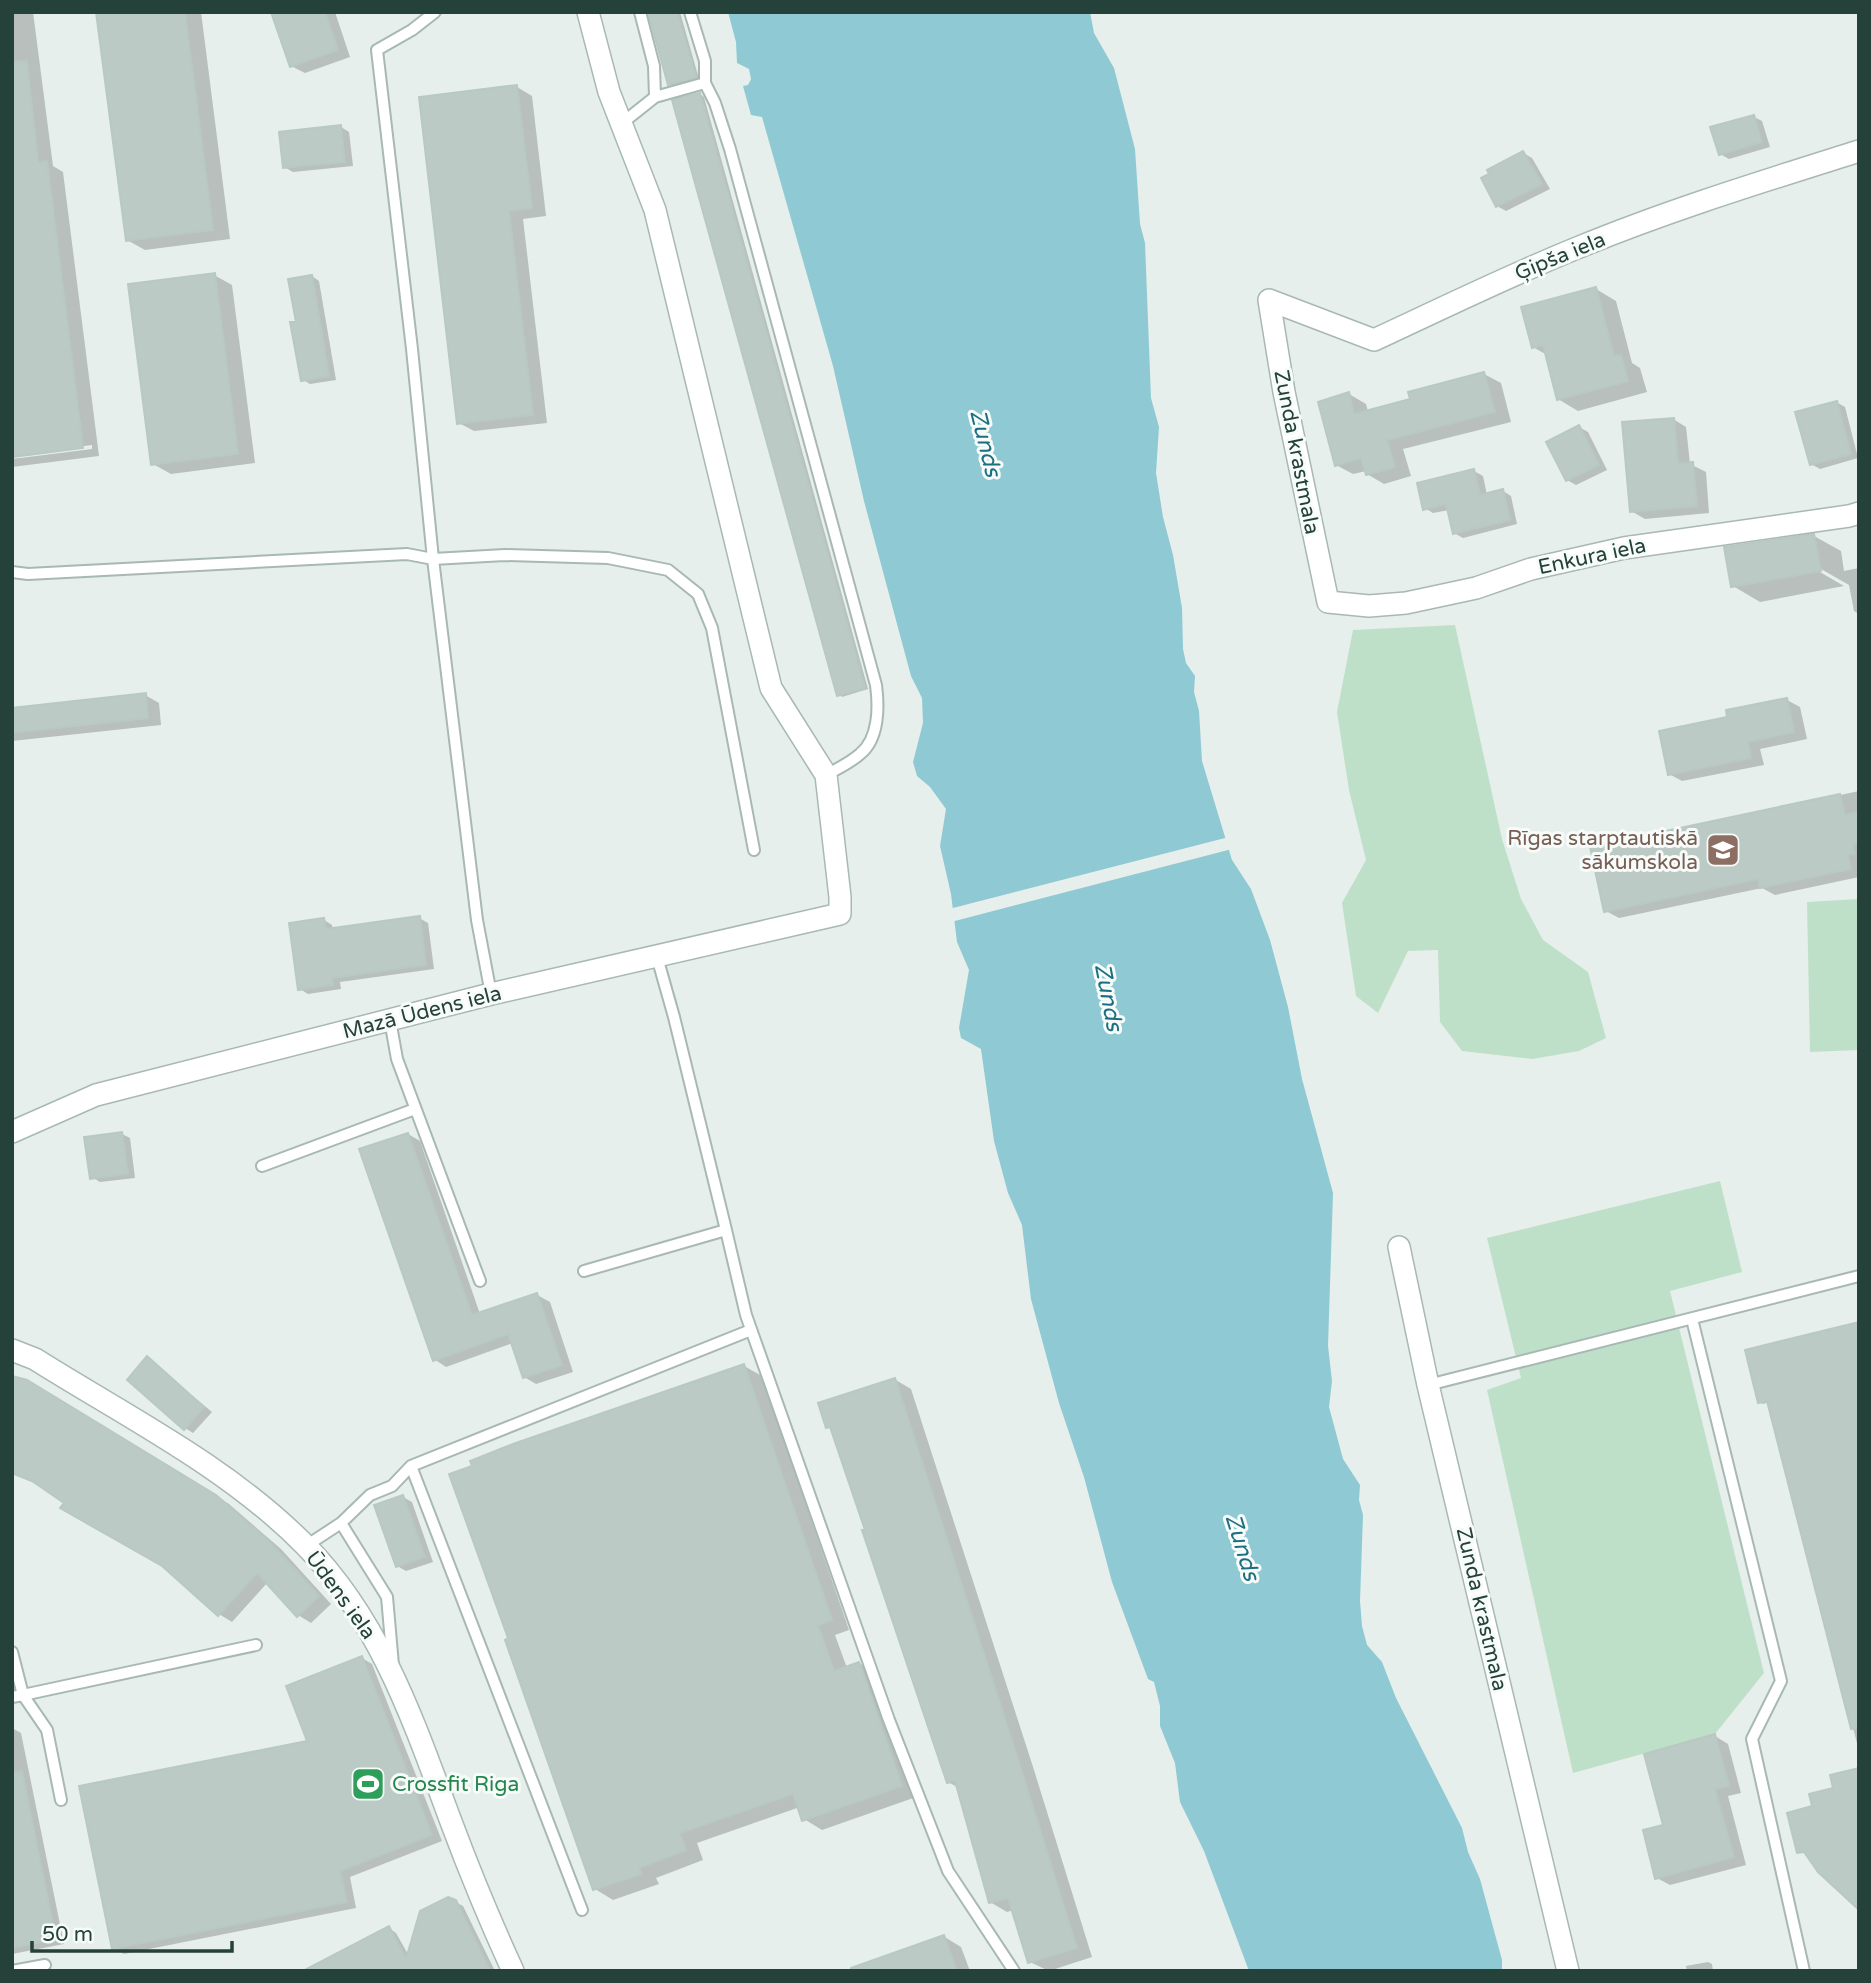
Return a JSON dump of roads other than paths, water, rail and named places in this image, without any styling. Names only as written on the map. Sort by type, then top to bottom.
[{"type":"street","points":[[588,12],[609,92],[655,210],[771,688],[826,775]]},
{"type":"street","name":"Ģipša iela","points":[[1269,300],[1374,340],[1489,285],[1579,247],[1700,201],[1859,151]]},
{"type":"street","name":"Zunda krastmala","points":[[1269,300],[1284,391],[1328,602]]},
{"type":"street","name":"Enkura iela","points":[[1328,602],[1369,606],[1406,603],[1476,588],[1531,569],[1624,548],[1859,513]]},
{"type":"street","name":"Mazā Ūdens iela","points":[[12,1132],[96,1095],[491,993],[839,914],[840,897],[826,775]]},
{"type":"street","name":"Zunda krastmala","points":[[1399,1247],[1428,1385],[1568,1971]]},
{"type":"street","name":"Ūdens iela","points":[[12,1350],[35,1359],[224,1476],[306,1546],[366,1624],[394,1675],[476,1888],[513,1971]]},
{"type":"lane","points":[[435,12],[412,30],[377,50],[433,559],[477,920],[491,993]]},
{"type":"lane","points":[[640,12],[654,66],[655,97]]},
{"type":"lane","points":[[690,12],[705,61],[705,83],[715,103],[730,149],[876,685],[878,704],[875,728],[863,753],[826,775]]},
{"type":"lane","points":[[621,124],[655,97],[705,83]]},
{"type":"lane","points":[[12,572],[28,574],[407,554],[433,559],[505,555],[608,558],[668,570],[698,594],[712,628],[754,850]]},
{"type":"lane","points":[[657,957],[751,1330],[889,1720],[948,1871],[1014,1971]]},
{"type":"lane","points":[[390,1020],[397,1059],[480,1281]]},
{"type":"lane","points":[[262,1166],[415,1109]]},
{"type":"lane","points":[[584,1271],[726,1230]]},
{"type":"lane","points":[[1428,1385],[1859,1276]]},
{"type":"lane","points":[[1692,1319],[1781,1681],[1752,1739],[1804,1971]]},
{"type":"lane","points":[[306,1546],[341,1523],[370,1495],[393,1486],[411,1466],[751,1330]]},
{"type":"lane","points":[[411,1466],[582,1910]]},
{"type":"lane","points":[[341,1523],[387,1597],[394,1675]]},
{"type":"lane","points":[[18,1696],[256,1646]]},
{"type":"lane","points":[[12,1652],[18,1696],[47,1730],[61,1800]]},
{"type":"lane","points":[[12,1970],[45,1965]]},
{"type":"water","name":"Zunds","points":[[728,12],[1090,12],[1094,33],[1114,68],[1135,149],[1140,224],[1145,243],[1151,398],[1159,427],[1156,473],[1182,608],[1183,649],[1186,663],[1195,676],[1194,692],[1199,711],[1202,761],[1232,860],[1251,889],[1270,940],[1288,1007],[1302,1079],[1333,1193],[1328,1346],[1332,1381],[1329,1407],[1343,1459],[1360,1485],[1359,1500],[1363,1515],[1360,1601],[1362,1626],[1367,1645],[1382,1662],[1396,1698],[1462,1828],[1468,1852],[1480,1879],[1502,1960],[1502,1971],[1249,1971],[1204,1851],[1180,1802],[1175,1763],[1160,1726],[1160,1706],[1154,1682],[1148,1679],[1112,1582],[1031,1299],[1022,1225],[1008,1193],[994,1141],[981,1049],[961,1038],[959,1028],[969,970],[957,942],[951,894],[940,846],[946,809],[930,787],[917,776],[913,762],[923,723],[922,698],[911,676],[864,501],[833,366],[762,117],[751,115],[743,86],[748,85],[751,79],[749,69],[737,63],[736,42]]},
{"type":"place","name":"Rīgas starptautiskā sākumskola","points":[[1723,850]]},
{"type":"place","name":"Crossfit Riga","points":[[368,1784]]}]
